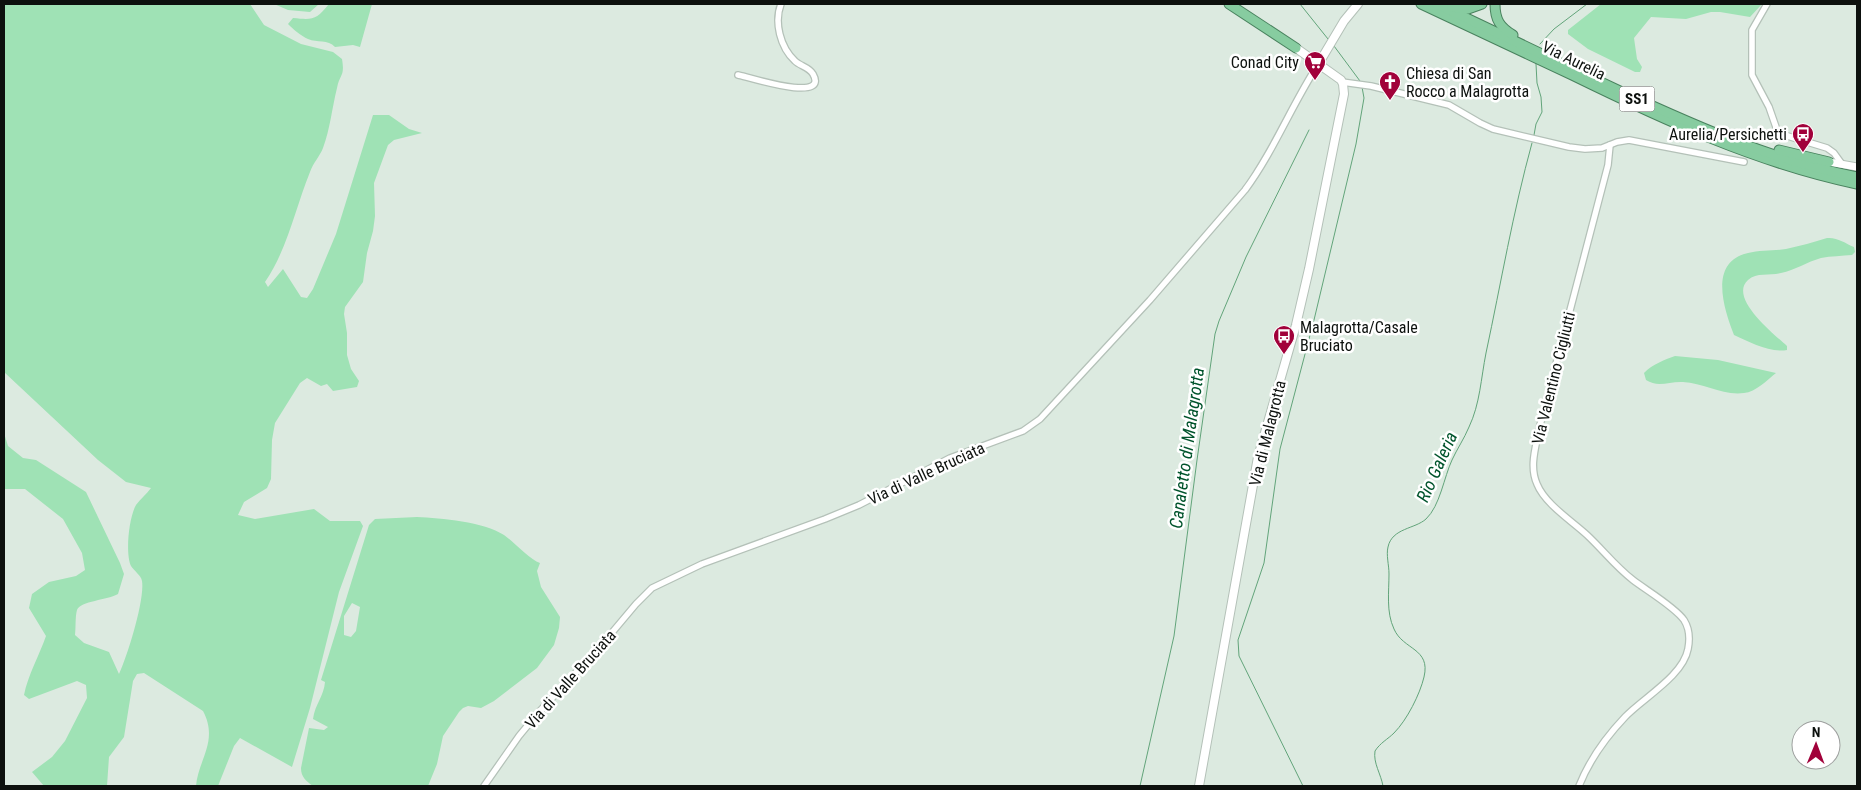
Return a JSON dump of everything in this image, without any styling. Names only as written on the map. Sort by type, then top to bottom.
[{"type":"highway","points":[[1229,4],[1296,48]]},
{"type":"highway","name":"Via Aurelia","points":[[1421,4],[1522,52],[1713,132],[1797,162],[1857,178]]},
{"type":"highway","name":"Via Aurelia","points":[[1437,4],[1534,50],[1561,67],[1659,117],[1709,138],[1797,169],[1857,184]]},
{"type":"highway","points":[[1445,4],[1464,9],[1482,4]]},
{"type":"highway","points":[[1494,4],[1496,19],[1499,25],[1534,50]]},
{"type":"highway","points":[[1713,132],[1829,162]]},
{"type":"main road","points":[[1319,63],[1344,21],[1358,4]]},
{"type":"main road","points":[[1296,48],[1319,63],[1342,82]]},
{"type":"main road","name":"Via di Malagrotta","points":[[1199,786],[1258,457],[1296,326],[1310,269],[1344,94],[1342,82]]},
{"type":"street","points":[[738,75],[794,88],[806,88],[813,83],[812,73],[792,58],[783,42],[778,21],[781,4]]},
{"type":"street","points":[[1767,4],[1756,20],[1752,30],[1752,78],[1767,103],[1778,132],[1823,146],[1831,150],[1842,164]]},
{"type":"street","name":"Via di Valle Bruciata","points":[[484,786],[519,736],[545,704],[599,648],[652,588],[702,564],[852,508],[953,456],[1023,430],[1040,419],[1150,300],[1244,190],[1256,173],[1319,63]]},
{"type":"street","points":[[1342,82],[1371,86],[1449,105],[1480,123],[1546,142],[1585,149],[1602,148],[1629,140],[1744,162]]},
{"type":"street","name":"Via Valentino Cigliutti","points":[[1579,786],[1591,761],[1601,746],[1625,717],[1675,672],[1685,658],[1689,644],[1687,627],[1679,615],[1621,570],[1586,534],[1545,498],[1536,484],[1534,474],[1533,461],[1539,429],[1608,165],[1610,146]]},
{"type":"street","points":[[1823,146],[1829,155],[1829,162],[1857,167]]},
{"type":"green space","points":[[4,4],[250,4],[264,25],[301,44],[333,52],[342,59],[343,72],[338,83],[322,151],[311,169],[280,256],[265,282],[268,287],[283,269],[301,297],[307,298],[313,289],[336,234],[373,115],[389,115],[409,129],[422,133],[394,140],[388,145],[374,183],[375,216],[363,282],[345,307],[344,314],[347,333],[347,355],[351,369],[359,381],[357,387],[333,391],[327,384],[321,386],[307,378],[300,383],[275,423],[272,440],[271,479],[267,488],[244,502],[238,515],[255,519],[314,509],[330,521],[360,521],[363,526],[339,592],[310,708],[292,767],[240,738],[234,746],[218,786],[196,786],[209,732],[203,711],[144,673],[137,674],[133,681],[124,737],[109,757],[107,786],[44,786],[32,772],[52,757],[65,741],[87,698],[86,685],[77,681],[29,699],[24,695],[46,636],[29,608],[32,594],[49,582],[76,576],[85,570],[82,553],[63,519],[25,489],[4,489],[4,433],[8,446],[23,458],[36,460],[86,492],[120,563],[124,574],[118,594],[79,607],[76,613],[75,635],[84,643],[109,652],[119,674],[135,628],[142,590],[142,581],[129,560],[130,526],[136,505],[151,488],[126,482],[98,460],[4,372]]},
{"type":"green space","points":[[274,4],[319,4],[310,12],[288,10]]},
{"type":"green space","points":[[329,4],[372,4],[360,47],[353,45],[335,47],[326,42],[311,40],[305,38],[288,24],[293,18],[314,18]]},
{"type":"green space","points":[[1601,4],[1762,4],[1750,17],[1711,12],[1686,19],[1651,17],[1634,38],[1637,59],[1642,67],[1640,72],[1635,72],[1588,49],[1568,34],[1568,30]]},
{"type":"green space","points":[[1827,238],[1838,239],[1854,247],[1855,252],[1852,255],[1821,258],[1777,274],[1755,276],[1748,280],[1743,288],[1748,306],[1764,325],[1787,346],[1787,350],[1773,350],[1753,344],[1734,335],[1723,300],[1723,276],[1728,266],[1736,258],[1748,253],[1786,249]]},
{"type":"green space","points":[[1675,356],[1718,360],[1776,373],[1753,390],[1744,393],[1729,393],[1691,383],[1655,384],[1646,380],[1644,373],[1647,370]]},
{"type":"green space","points":[[417,517],[450,520],[485,527],[504,535],[540,563],[537,571],[541,587],[560,617],[559,628],[554,645],[537,668],[494,701],[481,708],[468,706],[459,712],[443,736],[437,764],[428,786],[313,786],[304,778],[301,768],[309,728],[324,730],[328,727],[313,719],[324,687],[325,682],[321,680],[369,525],[375,519]],"holes":[[[352,603],[360,607],[356,631],[351,637],[344,635],[344,616]]]},
{"type":"waterway","points":[[1300,4],[1328,39]]},
{"type":"waterway","name":"Rio Galeria","points":[[1540,44],[1554,29],[1587,4]]},
{"type":"waterway","points":[[1334,46],[1360,81]]},
{"type":"waterway","name":"Rio Galeria","points":[[1534,135],[1536,124],[1542,112],[1536,64]]},
{"type":"waterway","points":[[1303,786],[1239,656],[1238,640],[1264,563],[1280,449],[1314,320],[1356,144],[1364,98],[1362,87]]},
{"type":"waterway","name":"Canaletto di Malagrotta","points":[[1140,786],[1174,636],[1215,334],[1246,257],[1309,130]]},
{"type":"waterway","name":"Rio Galeria","points":[[1383,786],[1375,760],[1375,751],[1399,728],[1408,714],[1419,691],[1425,667],[1424,660],[1398,636],[1391,622],[1388,602],[1388,547],[1394,536],[1426,519],[1435,507],[1449,467],[1473,418],[1513,221],[1532,143]]},
{"type":"place","name":"Conad City","points":[[1315,81]]},
{"type":"place","name":"Chiesa di San Rocco a Malagrotta","points":[[1390,101]]},
{"type":"place","name":"Aurelia/Persichetti","points":[[1803,153]]},
{"type":"place","name":"Malagrotta/Casale Bruciato","points":[[1284,355]]}]
